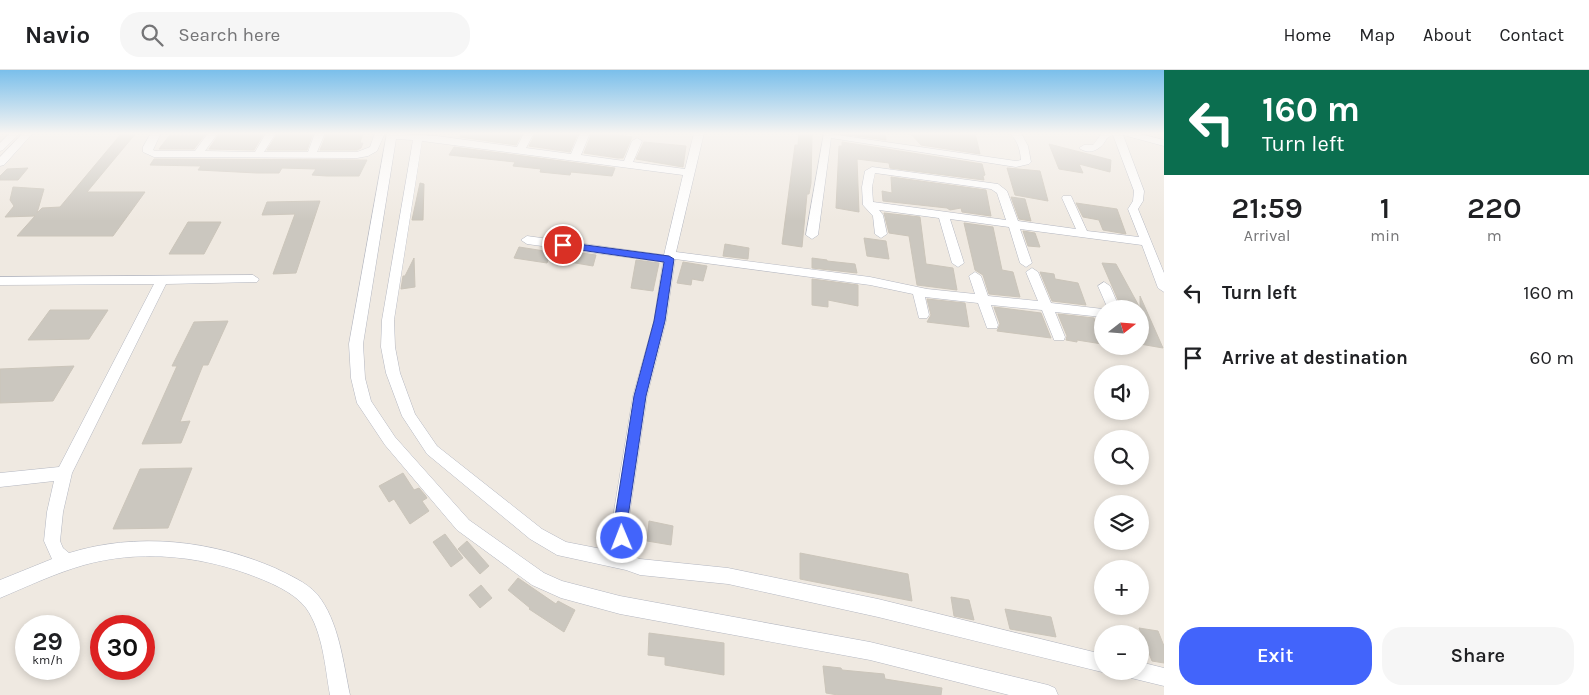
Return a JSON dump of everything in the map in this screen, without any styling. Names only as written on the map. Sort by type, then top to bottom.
[{"type":"street","points":[[385,162],[356,344],[358,378],[364,403],[390,441],[463,525],[518,566],[538,579],[561,589],[620,605],[870,651],[1048,695]]},
{"type":"street","points":[[412,162],[388,320],[388,347],[393,374],[409,416],[432,450],[536,534],[563,549],[626,562],[640,567],[728,576],[878,608],[1094,661]]},
{"type":"street","points":[[621,162],[689,173]]},
{"type":"street","points":[[626,562],[621,517],[640,396],[660,321],[670,257],[692,162]]},
{"type":"street","points":[[812,235],[823,162]]},
{"type":"street","points":[[1003,162],[1016,164],[1026,162]]},
{"type":"street","points":[[1128,162],[1139,191],[1138,202],[1133,209],[1164,288]]},
{"type":"street","points":[[881,234],[878,215],[868,205],[867,187],[870,171],[998,187],[1001,189],[1029,268],[1060,337]]},
{"type":"street","points":[[1067,198],[1084,234]]},
{"type":"street","points":[[868,205],[1146,242]]},
{"type":"street","points":[[944,216],[958,263]]},
{"type":"street","points":[[527,240],[870,281],[918,291],[1094,312]]},
{"type":"street","points":[[975,276],[992,325]]},
{"type":"street","points":[[0,281],[253,279]]},
{"type":"street","points":[[68,563],[57,553],[52,541],[55,512],[64,473],[162,280]]},
{"type":"street","points":[[1104,286],[1110,300]]},
{"type":"street","points":[[918,291],[923,314]]},
{"type":"street","points":[[0,480],[64,473]]},
{"type":"street","points":[[0,589],[68,563],[114,551],[144,549],[193,552],[226,559],[266,572],[292,585],[312,602],[324,627],[340,695]]},
{"type":"street","points":[[1149,674],[1164,677]]},
{"type":"building","points":[[97,162],[112,162],[87,192],[145,192],[113,236],[17,236],[35,216],[5,217],[14,206],[10,200],[13,187],[44,189],[37,213],[42,208],[60,207]]},
{"type":"building","points":[[152,162],[366,162],[359,176],[312,175],[316,169],[282,168],[279,173],[257,173],[198,170],[201,166],[150,165]]},
{"type":"building","points":[[515,162],[570,162],[615,168],[612,176],[571,172],[570,175],[540,172],[541,169],[513,166]]},
{"type":"building","points":[[655,162],[684,162],[683,167]]},
{"type":"building","points":[[793,162],[811,162],[811,183],[809,194],[807,194],[802,247],[782,244]]},
{"type":"building","points":[[838,162],[857,162],[859,212],[836,208]]},
{"type":"building","points":[[882,162],[970,162],[982,164],[985,175],[983,176],[984,180],[890,168],[889,163]]},
{"type":"building","points":[[1056,162],[1111,162],[1110,172],[1079,164],[1083,173],[1059,169]]},
{"type":"building","points":[[28,168],[18,180],[0,180],[0,176],[7,169]]},
{"type":"building","points":[[1007,168],[1040,171],[1048,201],[1015,195]]},
{"type":"building","points":[[891,177],[986,190],[991,216],[962,212],[961,208],[950,210],[947,208],[883,201],[882,191],[892,193]]},
{"type":"building","points":[[420,183],[424,184],[423,220],[412,220]]},
{"type":"building","points":[[1011,197],[1025,199],[1031,221],[1019,219]]},
{"type":"building","points":[[320,201],[296,273],[273,274],[295,214],[262,215],[267,202]]},
{"type":"building","points":[[1076,203],[1117,209],[1126,234],[1103,230],[1099,220],[1083,217]]},
{"type":"building","points":[[884,213],[920,217],[926,264],[953,268],[957,290],[917,285],[909,236],[889,233]]},
{"type":"building","points":[[188,222],[221,222],[204,254],[169,254]]},
{"type":"building","points":[[964,223],[993,227],[1002,270],[1013,272],[1020,297],[989,294],[983,275],[975,270]]},
{"type":"building","points":[[1023,231],[1035,233],[1040,247],[1028,246]]},
{"type":"building","points":[[864,238],[886,241],[889,259],[867,256]]},
{"type":"building","points":[[725,244],[749,248],[748,259],[723,256]]},
{"type":"building","points":[[519,247],[551,252],[547,263],[514,258]]},
{"type":"building","points":[[561,250],[596,255],[593,266],[558,260]]},
{"type":"building","points":[[414,258],[415,287],[401,289],[403,276],[405,276]]},
{"type":"building","points":[[812,258],[855,264],[857,273],[812,268]]},
{"type":"building","points":[[636,260],[659,263],[653,291],[631,288]]},
{"type":"building","points":[[683,262],[707,266],[703,281],[692,279],[691,285],[677,283]]},
{"type":"building","points":[[1102,263],[1116,264],[1136,300],[1118,300]]},
{"type":"building","points":[[1040,272],[1054,274],[1055,279],[1078,283],[1086,305],[1052,301]]},
{"type":"building","points":[[812,279],[858,285],[858,306],[828,300],[828,307],[812,305]]},
{"type":"building","points":[[927,299],[965,303],[969,327],[927,322],[931,315]]},
{"type":"building","points":[[994,307],[1041,313],[1051,338],[997,331],[1000,324]]},
{"type":"building","points":[[50,310],[108,310],[89,339],[28,340]]},
{"type":"building","points":[[1058,314],[1094,318],[1094,343],[1066,340],[1067,336]]},
{"type":"building","points":[[1149,316],[1163,348],[1149,346]]},
{"type":"building","points":[[228,321],[208,365],[203,365],[180,422],[190,421],[181,443],[142,444],[177,366],[172,366],[194,322]]},
{"type":"building","points":[[74,366],[53,401],[0,403],[0,369]]},
{"type":"building","points":[[192,468],[168,528],[113,529],[140,469]]},
{"type":"building","points":[[403,473],[414,490],[419,488],[425,495],[427,498],[422,501],[429,511],[410,524],[394,499],[389,502],[379,486]]},
{"type":"building","points":[[649,521],[673,526],[671,545],[647,541]]},
{"type":"building","points":[[445,534],[463,558],[451,567],[433,542]]},
{"type":"building","points":[[467,541],[489,566],[480,574],[458,549]]},
{"type":"building","points":[[800,553],[908,574],[912,601],[800,579]]},
{"type":"building","points":[[518,578],[556,604],[558,601],[575,610],[564,632],[529,609],[508,590]]},
{"type":"building","points":[[481,585],[492,598],[480,608],[469,595]]},
{"type":"building","points":[[951,597],[969,600],[974,620],[954,616]]},
{"type":"building","points":[[1005,609],[1051,617],[1056,637],[1010,629]]},
{"type":"building","points":[[1149,630],[1158,631],[1164,646],[1164,663],[1152,661],[1149,653]]},
{"type":"building","points":[[649,633],[724,643],[724,675],[665,665],[665,657],[648,655]]},
{"type":"building","points":[[823,666],[884,674],[885,679],[942,688],[941,695],[838,695],[826,693]]},
{"type":"route","points":[[563,245],[669,259],[660,321],[640,396],[621,517],[622,538]]}]
